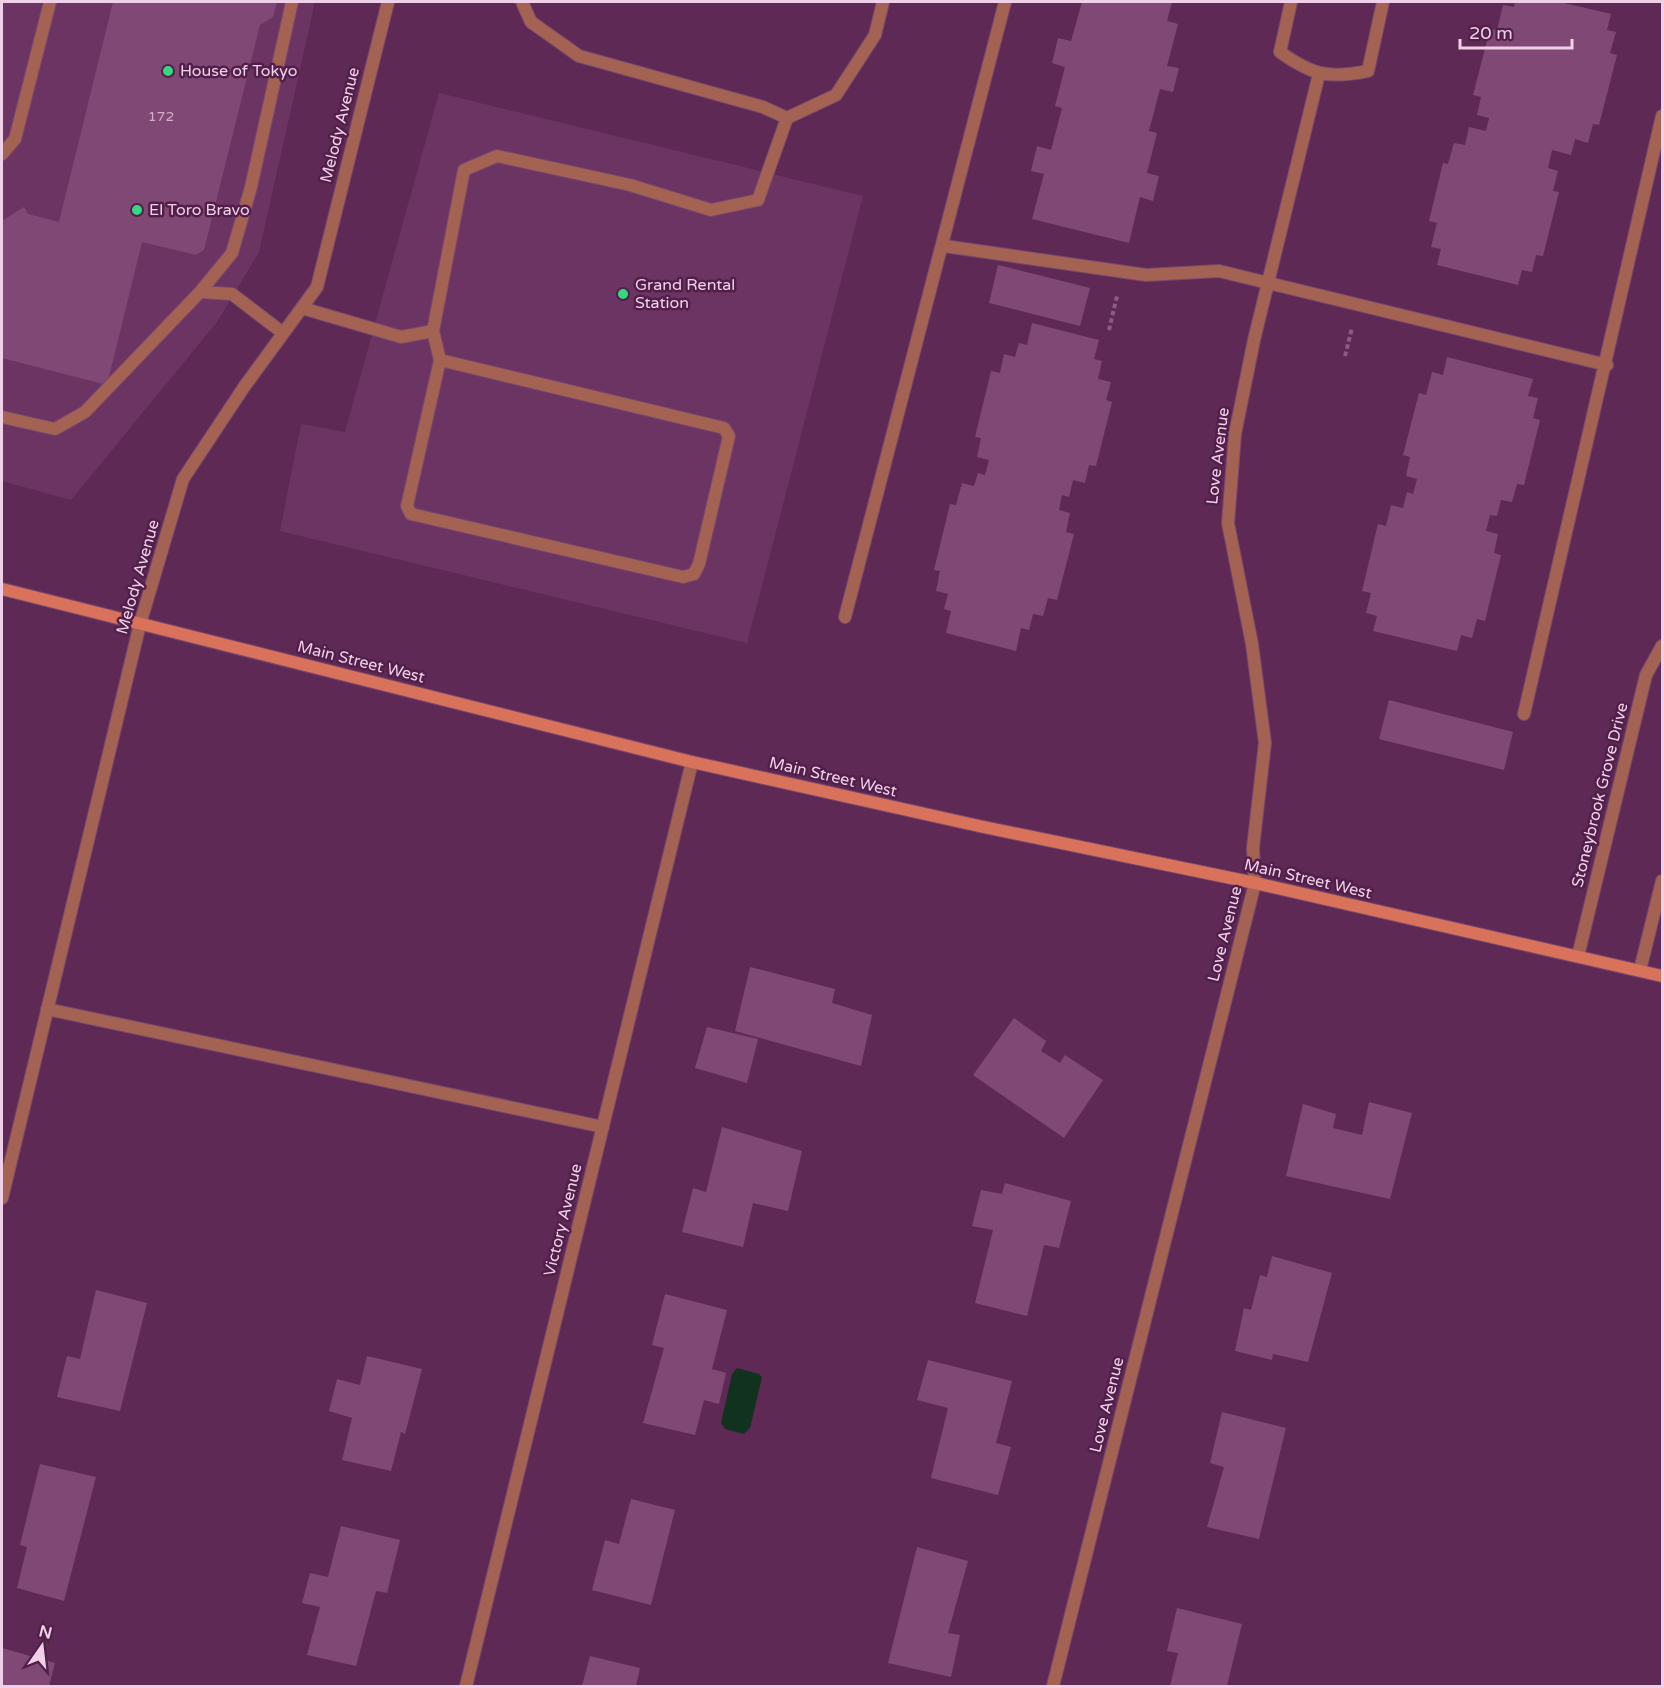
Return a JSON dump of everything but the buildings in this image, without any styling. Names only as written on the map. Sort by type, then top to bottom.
[{"type":"main road","name":"Main Street West","points":[[2,589],[692,762],[979,826],[1254,883],[1662,976]]},
{"type":"street","points":[[2,154],[15,139],[50,2]]},
{"type":"street","points":[[2,417],[55,429],[85,412],[200,292],[232,253],[251,187],[292,2]]},
{"type":"street","name":"Melody Avenue","points":[[2,1198],[140,624],[183,479],[317,287],[388,2]]},
{"type":"street","points":[[522,2],[531,22],[579,56],[763,107],[787,118]]},
{"type":"street","points":[[440,360],[724,428],[729,436],[727,447],[699,564],[694,574],[683,577],[411,514],[407,506],[440,360],[433,331],[464,170],[497,156],[630,185],[711,210],[758,200],[787,118],[836,95],[875,35],[883,2]]},
{"type":"street","points":[[846,617],[944,246],[1005,2]]},
{"type":"street","points":[[1291,2],[1280,51],[1300,66],[1319,74],[1342,76],[1368,71],[1383,2]]},
{"type":"street","name":"Love Avenue","points":[[1053,1686],[1254,883],[1253,848],[1266,743],[1252,644],[1228,523],[1235,434],[1268,284],[1319,74]]},
{"type":"street","points":[[1524,714],[1607,366],[1662,116]]},
{"type":"street","points":[[944,246],[1146,275],[1219,272],[1607,366]]},
{"type":"street","points":[[200,292],[232,294],[284,333]]},
{"type":"street","points":[[302,308],[401,338],[433,331]]},
{"type":"street","name":"Stoneybrook Grove Drive","points":[[1578,956],[1646,675],[1662,646]]},
{"type":"street","name":"Victory Avenue","points":[[466,1686],[692,762]]},
{"type":"street","points":[[1640,970],[1662,881]]},
{"type":"street","points":[[47,1009],[603,1127]]},
{"type":"path","points":[[1109,330],[1123,272]]},
{"type":"shaded area","points":[[2,2],[315,2],[259,252],[217,322],[71,500],[2,481]]},
{"type":"shaded area","points":[[439,93],[863,196],[747,643],[280,531],[301,424],[345,432]]},
{"type":"shaded area","points":[[737,1368],[759,1374],[762,1377],[750,1428],[744,1434],[725,1429],[721,1423],[732,1374]]},
{"type":"place","name":"House of Tokyo","points":[[168,71]]},
{"type":"place","name":"El Toro Bravo","points":[[137,210]]},
{"type":"place","name":"Grand Rental Station","points":[[623,294]]}]
